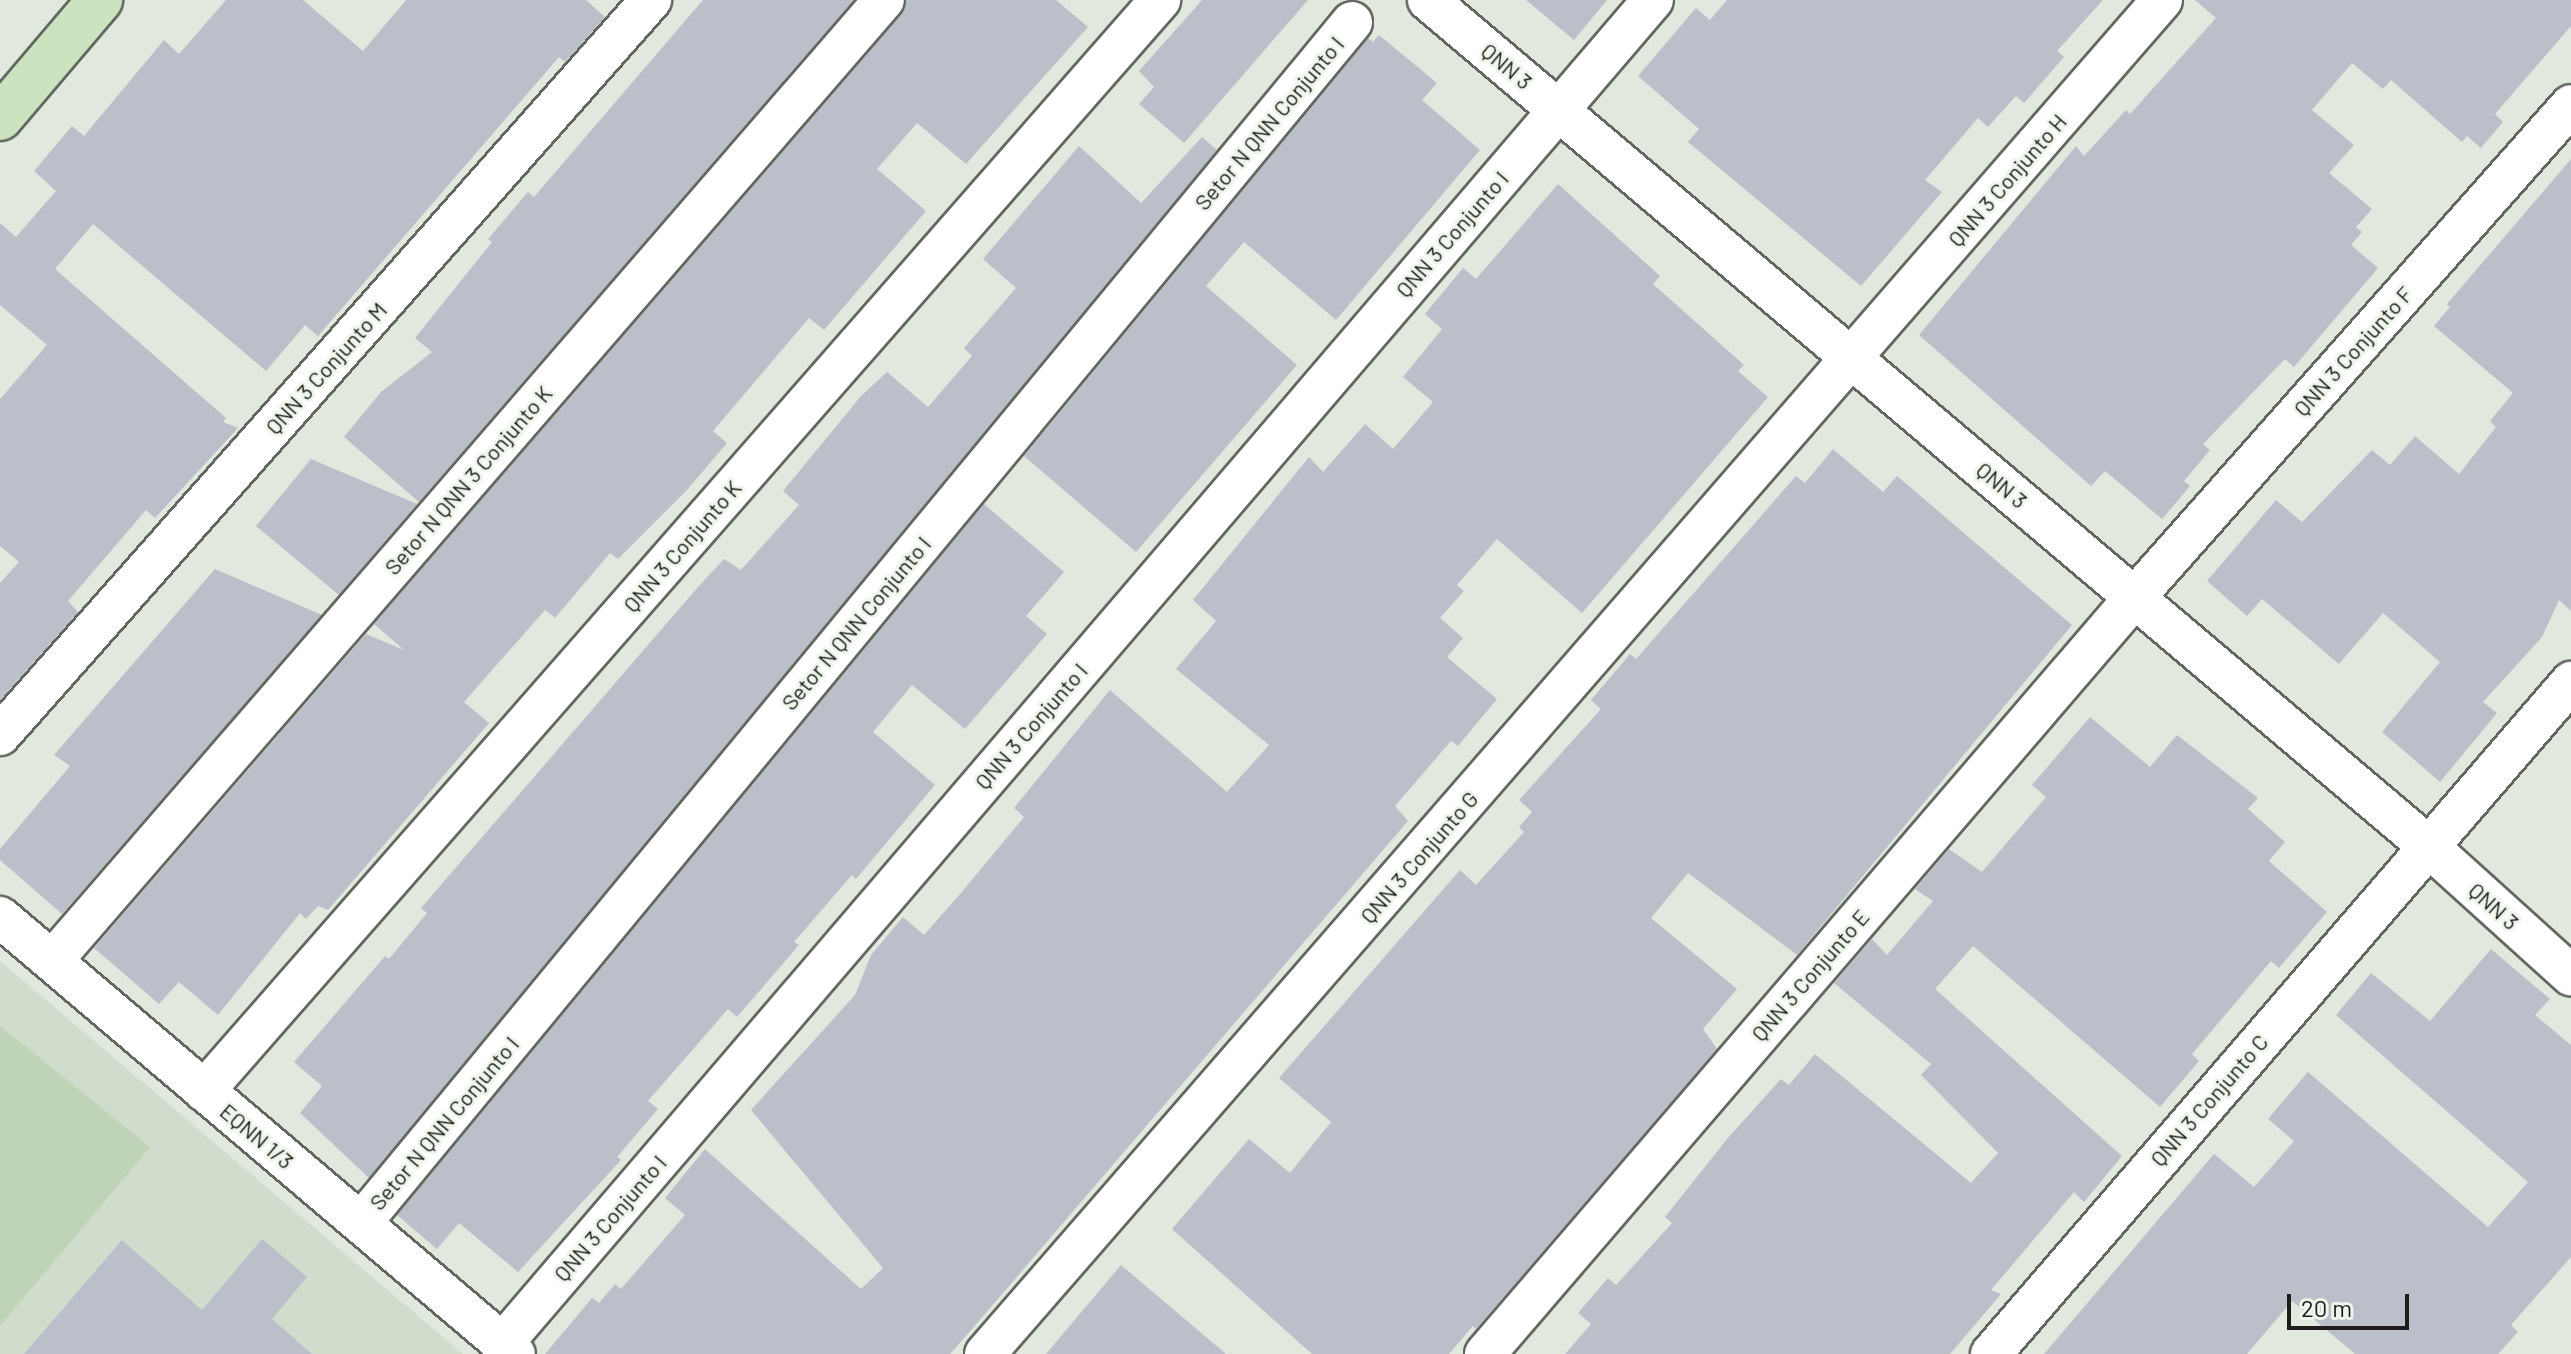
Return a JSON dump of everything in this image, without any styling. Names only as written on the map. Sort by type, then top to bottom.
[{"type":"street","points":[[0,118],[100,0]]},
{"type":"street","name":"QNN 3 Conjunto M","points":[[0,735],[651,0]]},
{"type":"street","name":"Setor N QNN 3 Conjunto K","points":[[52,961],[884,0]]},
{"type":"street","name":"QNN 3 Conjunto K","points":[[204,1091],[1160,0]]},
{"type":"street","name":"QNN 3","points":[[1428,0],[2428,846],[2571,975]]},
{"type":"street","name":"QNN 3 Conjunto I","points":[[509,1349],[1653,0]]},
{"type":"street","name":"QNN 3 Conjunto H","points":[[1852,360],[2162,0]]},
{"type":"street","name":"Setor N QNN Conjunto I","points":[[361,1223],[1352,22]]},
{"type":"street","name":"QNN 3 Conjunto F","points":[[2135,597],[2571,105]]},
{"type":"street","name":"QNN 3 Conjunto G","points":[[985,1354],[1852,360]]},
{"type":"street","name":"QNN 3 Conjunto E","points":[[1485,1354],[2135,597]]},
{"type":"street","name":"QNN 3 Conjunto C","points":[[1991,1354],[2571,682]]},
{"type":"street","name":"EQNN 1/3","points":[[0,917],[509,1349]]},
{"type":"shaded area","points":[[0,961],[463,1354],[0,1354]]},
{"type":"green space","points":[[0,1026],[150,1147],[0,1326]]},
{"type":"building","points":[[226,0],[303,0],[363,51],[406,0],[586,0],[605,17],[565,62],[559,57],[318,336],[305,325],[266,371],[93,224],[55,269],[226,418],[223,422],[238,428],[155,518],[146,510],[68,601],[78,612],[0,700],[0,583],[19,562],[0,546],[0,399],[47,345],[0,305],[0,223],[16,237],[56,191],[34,171],[72,126],[84,136],[164,40],[179,54]]},
{"type":"building","points":[[703,0],[854,0],[419,502],[344,437],[381,392],[432,352],[415,338],[492,242],[488,239],[528,192],[534,197]]},
{"type":"building","points":[[906,0],[1056,0],[1088,27],[966,164],[917,123],[877,169],[926,211],[824,330],[809,318],[713,431],[727,443],[687,490],[618,559],[610,553],[555,618],[545,610],[464,702],[489,723],[328,910],[318,906],[306,919],[300,913],[218,1015],[179,982],[159,1004],[94,948],[366,634],[404,650],[374,624],[901,15]]},
{"type":"building","points":[[1202,0],[1308,0],[1184,143],[1139,104],[1154,87],[1139,71]]},
{"type":"building","points":[[1526,0],[1607,0],[1574,40]]},
{"type":"building","points":[[1727,0],[2103,0],[2057,51],[2064,57],[2024,103],[2016,96],[1988,127],[1978,118],[1925,180],[1942,192],[1861,286],[1688,142],[1699,129],[1638,76],[1696,8],[1710,20]]},
{"type":"building","points":[[2195,0],[2571,0],[2571,26],[2495,114],[2503,122],[2481,148],[2467,136],[2462,142],[2391,80],[2383,89],[2352,63],[2312,110],[2354,145],[2329,173],[2372,209],[2356,227],[2362,232],[2351,245],[2378,268],[2294,367],[2285,359],[2203,444],[2210,450],[2184,481],[2190,486],[2162,519],[2105,471],[2091,486],[1919,335],[2076,146],[2084,156],[2126,110],[2130,114],[2216,18]]},
{"type":"building","points":[[1379,35],[1437,83],[1422,100],[1480,150],[1336,320],[1244,242],[1206,286],[1297,365],[1136,552],[1024,456],[1368,38],[1373,42]]},
{"type":"building","points":[[1202,137],[1217,150],[369,1178],[300,1113],[322,1086],[294,1062],[385,956],[389,959],[427,913],[421,908],[698,587],[724,559],[741,570],[799,505],[783,491],[861,396],[887,372],[928,407],[972,356],[964,348],[1016,288],[983,259],[1079,146],[1141,203]]},
{"type":"building","points":[[2571,159],[2571,611],[2559,600],[2542,637],[2483,702],[2497,713],[2440,782],[2382,732],[2440,662],[2383,613],[2339,664],[2262,599],[2247,616],[2207,581],[2276,500],[2302,522],[2372,450],[2390,465],[2415,436],[2459,474],[2496,427],[2490,421],[2513,393],[2434,326],[2450,307],[2447,304]]},
{"type":"building","points":[[1558,184],[1660,276],[1653,284],[1744,365],[1738,371],[1768,397],[1582,613],[1497,539],[1457,585],[1464,591],[1440,618],[1463,638],[1447,657],[1497,699],[1458,746],[1451,741],[1395,806],[1408,821],[972,1329],[950,1354],[545,1354],[592,1298],[599,1303],[615,1284],[621,1289],[685,1215],[665,1198],[705,1149],[861,1289],[883,1268],[751,1110],[855,995],[871,955],[903,917],[924,935],[961,893],[1024,817],[1014,808],[1110,690],[1227,792],[1269,745],[1176,669],[1216,621],[1193,600],[1309,457],[1323,472],[1365,424],[1393,449],[1433,402],[1403,377],[1442,329],[1425,314],[1463,268],[1476,279]]},
{"type":"building","points":[[1833,449],[1883,492],[1897,476],[2072,625],[1797,955],[1688,873],[1651,918],[1737,989],[1703,1029],[1717,1049],[1476,1329],[1473,1326],[1449,1354],[1312,1354],[1172,1229],[1249,1139],[1290,1173],[1331,1122],[1279,1078],[1460,870],[1476,885],[1524,832],[1519,827],[1532,812],[1519,800],[1601,709],[1591,700],[1630,654],[1636,659],[1796,476],[1805,483]]},
{"type":"building","points":[[311,459],[417,504],[339,595],[256,526]]},
{"type":"building","points":[[984,504],[1064,572],[1026,616],[1047,634],[965,729],[912,685],[873,732],[935,785],[856,879],[852,875],[794,942],[799,945],[737,1017],[728,1009],[648,1101],[658,1109],[617,1157],[621,1160],[518,1272],[459,1223],[437,1249],[397,1215]]},
{"type":"building","points":[[215,569],[322,615],[62,914],[0,860],[0,849],[70,766],[54,755]]},
{"type":"building","points":[[2090,717],[2150,767],[2177,735],[2258,798],[2248,809],[2285,842],[2269,861],[2327,912],[2279,968],[2271,961],[2192,1054],[2199,1061],[2160,1107],[1973,946],[1935,989],[2122,1156],[2084,1202],[2074,1192],[1991,1290],[2001,1294],[1950,1354],[1565,1354],[1591,1324],[1578,1313],[1608,1278],[1616,1285],[1672,1223],[1665,1217],[1727,1139],[1781,1079],[1789,1085],[1815,1054],[1971,1183],[1998,1153],[1921,1075],[1931,1064],[1834,983],[1872,939],[1887,955],[1933,901],[1915,889],[1949,849],[1982,872],[2046,797],[2032,785]]},
{"type":"building","points":[[2491,949],[2550,999],[2535,1015],[2571,1045],[2571,1257],[2511,1325],[2518,1332],[2498,1354],[2355,1354],[2292,1301],[2247,1354],[2044,1354],[2214,1154],[2254,1187],[2294,1141],[2268,1119],[2308,1072],[2488,1227],[2528,1182],[2336,1015],[2371,973],[2430,1021]]},
{"type":"building","points":[[262,1239],[307,1277],[272,1319],[312,1354],[24,1354],[122,1240],[202,1310]]},
{"type":"building","points":[[1121,1265],[1226,1354],[1046,1354]]}]
